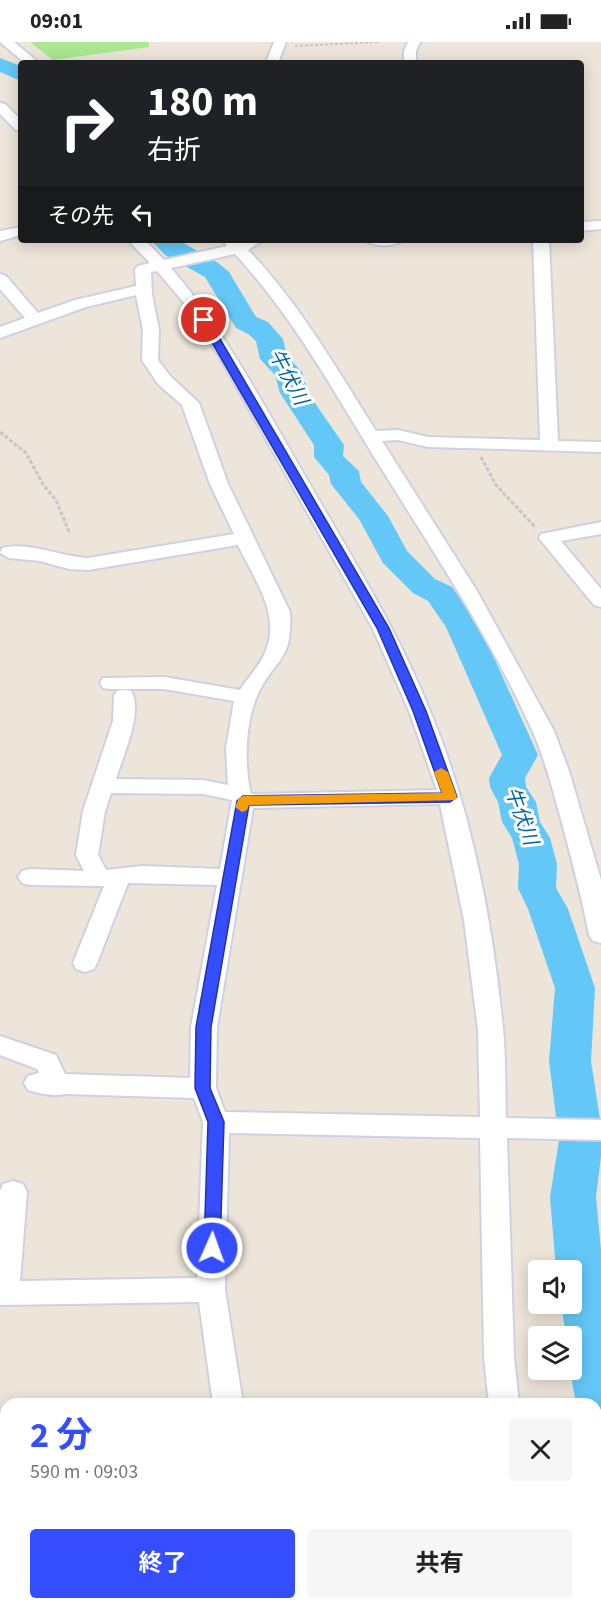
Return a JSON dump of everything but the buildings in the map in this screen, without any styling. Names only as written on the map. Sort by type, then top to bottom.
[{"type":"street","points":[[6,42],[38,59]]},
{"type":"street","points":[[26,42],[38,59]]},
{"type":"street","points":[[410,60],[410,51],[414,42]]},
{"type":"street","points":[[273,60],[279,44]]},
{"type":"street","points":[[7,107],[18,123]]},
{"type":"street","points":[[584,227],[601,225]]},
{"type":"street","points":[[0,236],[18,232]]},
{"type":"street","points":[[140,243],[166,263],[227,356],[383,628],[420,711],[450,797],[476,920],[503,1127],[499,1357],[503,1398]]},
{"type":"street","points":[[541,243],[549,445]]},
{"type":"street","points":[[227,1398],[211,1290],[216,1122],[203,1088],[204,1027],[242,798],[238,766],[239,721],[250,691],[278,652],[282,634],[280,612],[219,484],[190,403],[164,380],[150,360],[151,330],[143,269],[232,246],[262,274],[314,346],[467,591],[543,731],[578,837],[601,935]]},
{"type":"street","points":[[0,279],[35,320]]},
{"type":"street","points":[[0,333],[81,303],[144,290]]},
{"type":"street","points":[[370,436],[398,435],[428,442],[601,447]]},
{"type":"street","points":[[601,528],[548,538],[601,601]]},
{"type":"street","points":[[9,552],[42,555],[69,563],[88,564],[245,538]]},
{"type":"street","points":[[176,674],[250,691]]},
{"type":"street","points":[[109,876],[87,855],[94,811],[124,721],[117,689],[164,683],[250,691]]},
{"type":"street","points":[[102,786],[203,787],[242,798],[450,797]]},
{"type":"street","points":[[85,963],[109,876]]},
{"type":"street","points":[[30,877],[230,877]]},
{"type":"street","points":[[0,1045],[47,1062],[47,1084],[203,1088]]},
{"type":"street","points":[[216,1122],[601,1130]]},
{"type":"street","points":[[8,1204],[3,1293],[211,1290]]},
{"type":"path","points":[[279,44],[378,42]]},
{"type":"path","points":[[0,432],[26,453],[44,486],[56,500],[70,534]]},
{"type":"path","points":[[477,444],[482,462],[496,485],[543,536],[548,538]]},
{"type":"green space","points":[[30,42],[148,42],[149,47],[53,60]]},
{"type":"waterway","name":"牛伏川","points":[[0,64],[18,73]]},
{"type":"waterway","name":"牛伏川","points":[[167,243],[174,250],[214,272],[225,285],[246,322],[258,328],[269,339],[274,359],[288,372],[294,393],[329,445],[329,457],[344,471],[346,484],[373,516],[394,556],[424,586],[440,594],[463,627],[520,755],[507,778],[508,787],[517,802],[521,822],[531,838],[538,864],[537,888],[548,909],[575,988],[570,1061],[581,1140],[573,1197],[580,1275],[599,1398]]},
{"type":"slow traffic","points":[[242,807],[243,801],[450,797],[441,772]]},
{"type":"route","points":[[204,320],[383,628],[420,711],[450,797],[243,801],[204,1027],[203,1088],[216,1122],[212,1248]]}]
